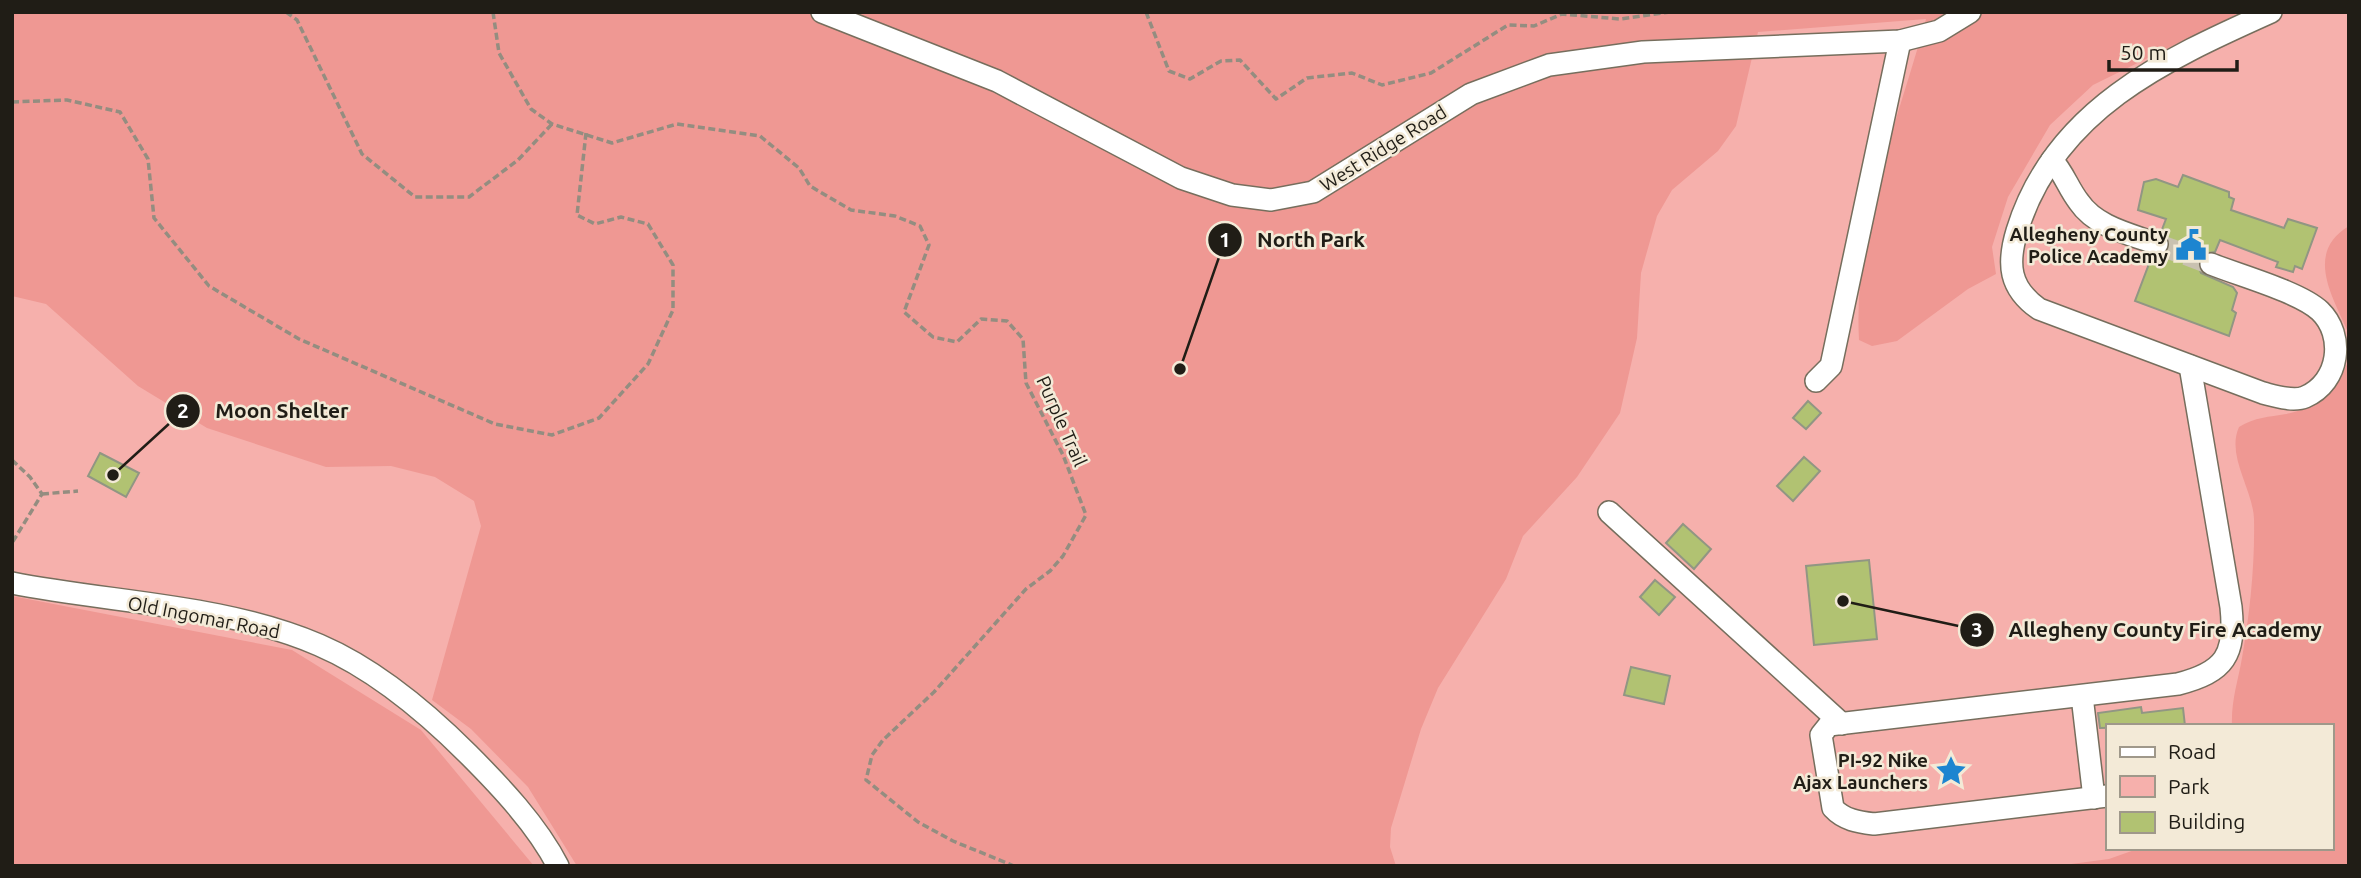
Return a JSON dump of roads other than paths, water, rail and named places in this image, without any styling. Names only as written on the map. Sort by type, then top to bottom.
[{"type":"street","name":"West Ridge Road","points":[[822,12],[863,31],[997,81],[1181,178],[1232,195],[1271,200],[1313,192],[1471,94],[1549,65],[1643,52],[1900,41],[1939,31],[1970,12]]},
{"type":"street","points":[[2211,264],[2316,308],[2335,335],[2335,359],[2330,372],[2305,397],[2288,399],[2263,393],[2039,309],[2018,292],[2010,267],[2012,248],[2026,202],[2074,131],[2107,99],[2181,56],[2271,12]]},
{"type":"street","points":[[1816,381],[1831,366],[1900,41]]},
{"type":"street","points":[[2052,160],[2088,213],[2101,222],[2157,244]]},
{"type":"street","points":[[2082,696],[2101,797],[1874,824],[1849,819],[1833,807],[1822,740],[1825,727],[2178,684],[2201,678],[2220,665],[2231,645],[2231,607],[2190,366]]},
{"type":"street","points":[[1608,512],[1842,724]]},
{"type":"street","name":"Old Ingomar Road","points":[[12,583],[220,616],[267,627],[321,646],[387,685],[452,738],[495,783],[558,866]]},
{"type":"tunnel","points":[[2157,244],[2211,264]]},
{"type":"place","name":"Allegheny County Police Academy","points":[[2191,245]]},
{"type":"place","name":"North Park","points":[[1180,369]]},
{"type":"place","name":"Moon Shelter","points":[[113,475]]},
{"type":"place","name":"Allegheny County Fire Academy","points":[[1843,601]]},
{"type":"place","name":"PI-92 Nike Ajax Launchers","points":[[1951,771]]}]
